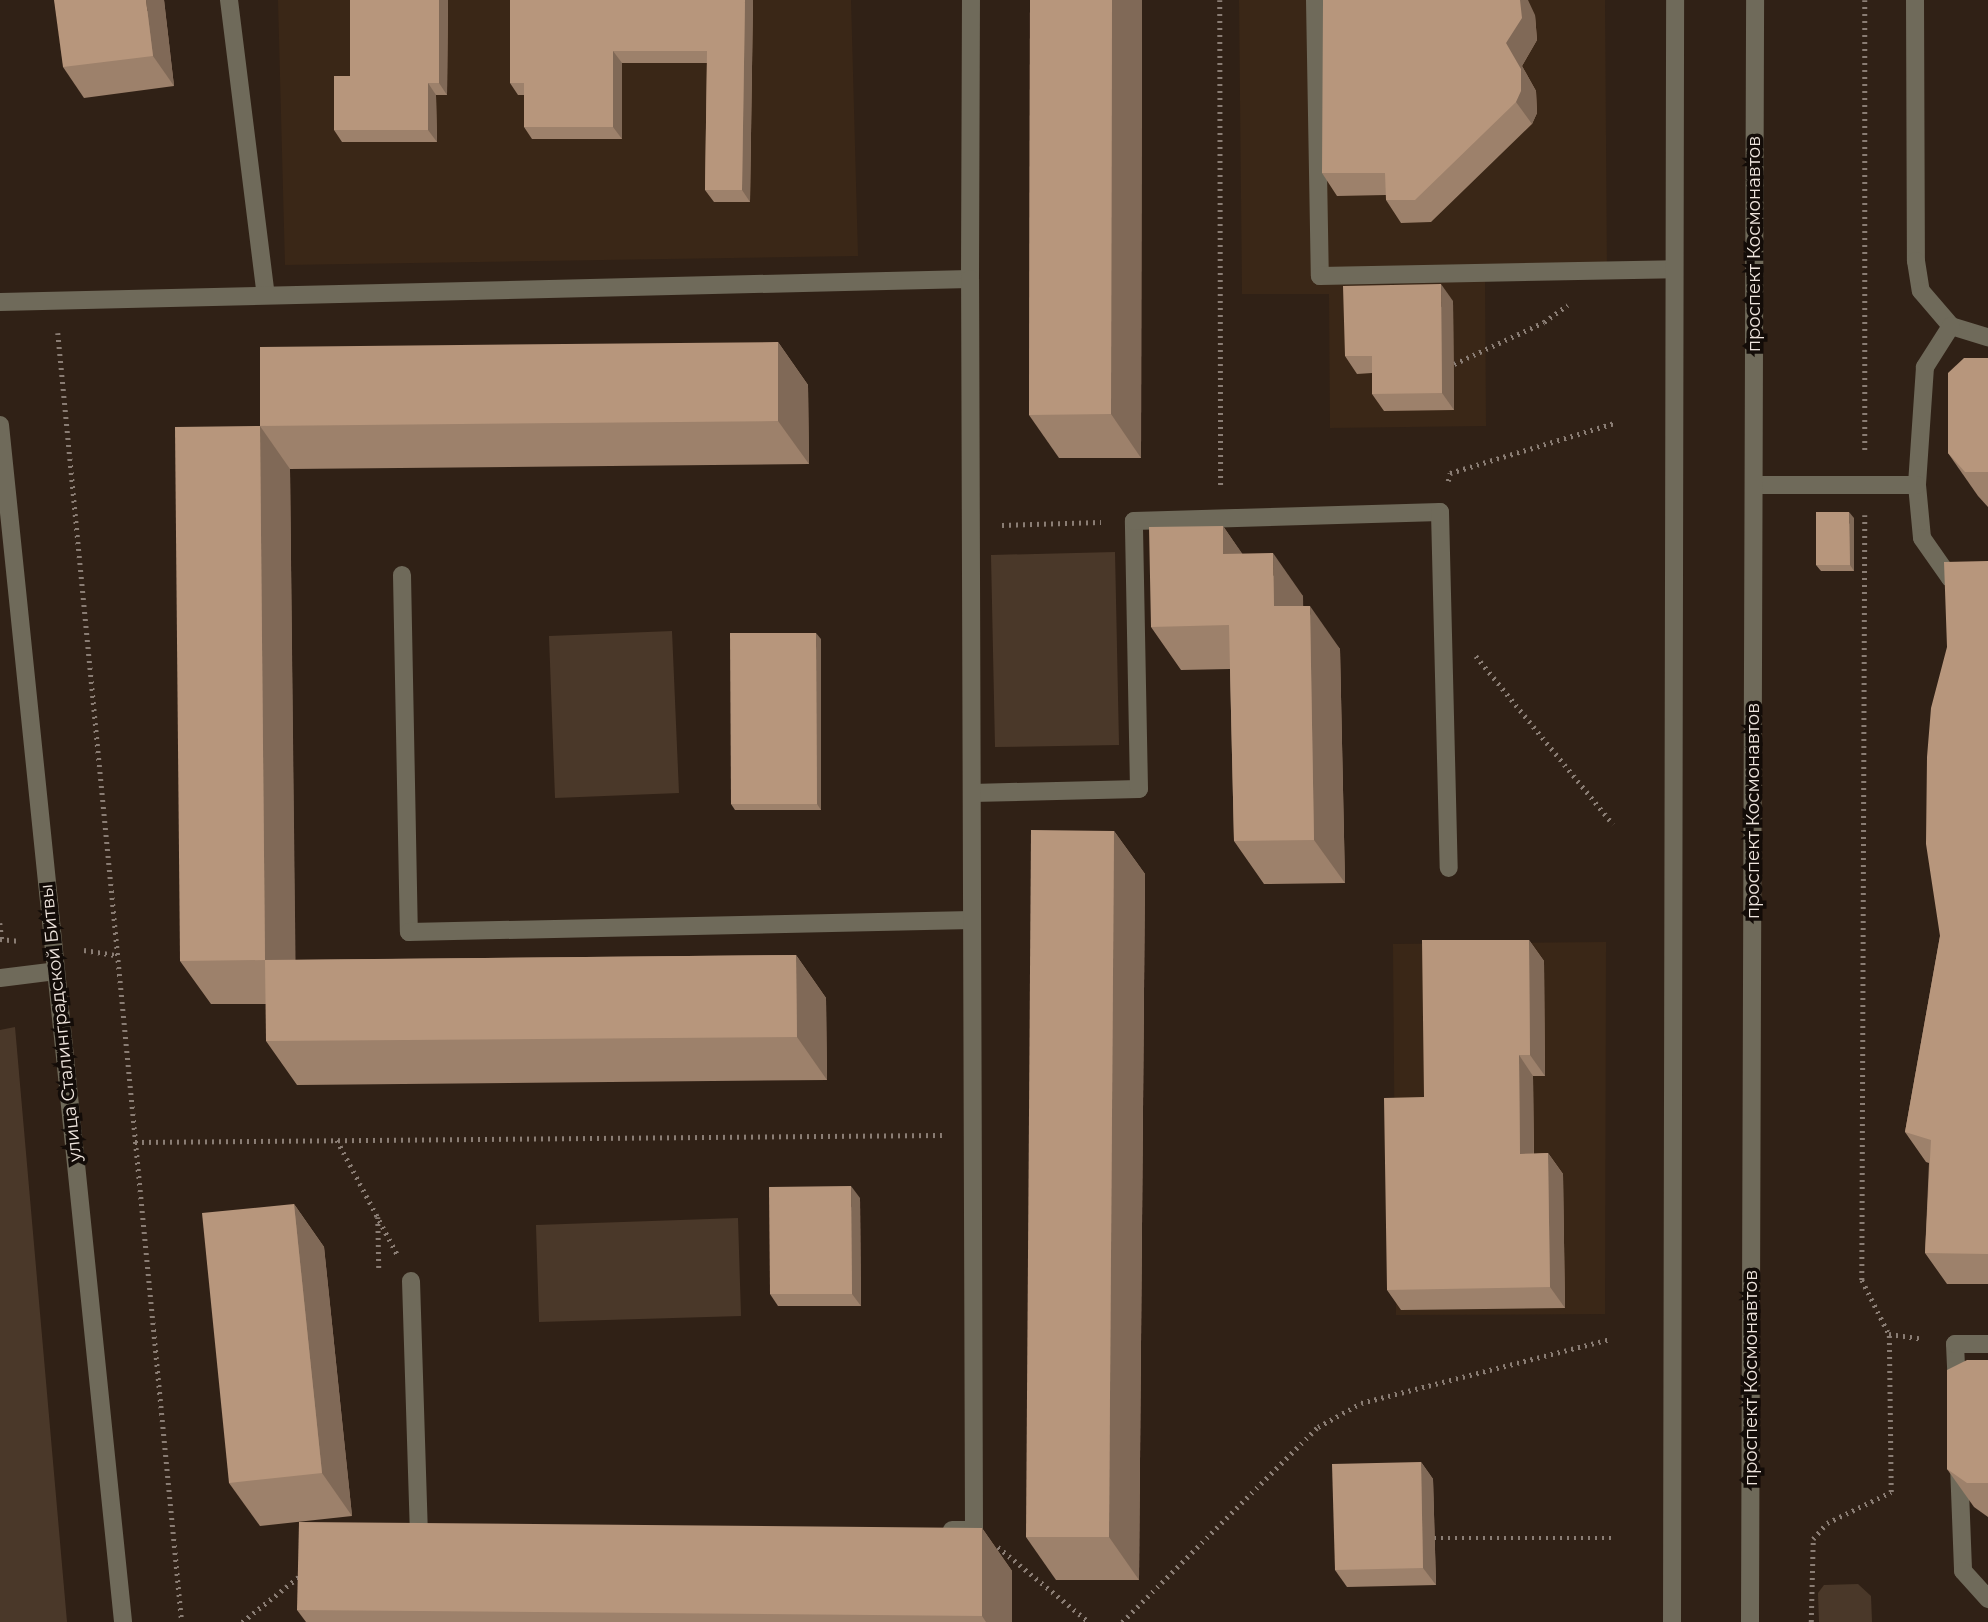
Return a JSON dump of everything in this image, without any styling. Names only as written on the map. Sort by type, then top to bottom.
[{"type":"street","points":[[229,0],[267,295]]},
{"type":"street","points":[[932,1530],[974,1530],[971,0]]},
{"type":"street","points":[[1315,0],[1320,276],[1674,269]]},
{"type":"street","points":[[1672,1622],[1675,0]]},
{"type":"street","name":"проспект Космонавтов","points":[[1750,1622],[1755,0]]},
{"type":"street","points":[[1915,0],[1916,261],[1922,291],[1951,326],[1988,337]]},
{"type":"street","points":[[0,302],[970,279]]},
{"type":"street","points":[[1951,326],[1925,367],[1917,485],[1922,538],[1950,578],[1988,578]]},
{"type":"street","name":"улица Сталинградской Битвы","points":[[0,425],[123,1622]]},
{"type":"street","points":[[1754,485],[1917,485]]},
{"type":"street","points":[[972,793],[1139,789],[1134,521],[1440,512],[1449,868]]},
{"type":"street","points":[[402,575],[408,932],[972,920]]},
{"type":"street","points":[[0,978],[56,971]]},
{"type":"street","points":[[411,1281],[419,1534],[447,1534]]},
{"type":"street","points":[[1958,1411],[1955,1344],[1988,1344]]},
{"type":"street","points":[[1959,1451],[1963,1571],[1988,1599]]},
{"type":"path","points":[[1220,0],[1222,519]]},
{"type":"path","points":[[1811,1622],[1813,1539],[1827,1522],[1891,1492],[1889,1334],[1863,1280],[1865,0]]},
{"type":"path","points":[[1454,364],[1544,322],[1612,271]]},
{"type":"path","points":[[55,301],[182,1622]]},
{"type":"path","points":[[1440,512],[1450,473],[1615,423]]},
{"type":"path","points":[[971,526],[1134,521]]},
{"type":"path","points":[[1442,614],[1613,824]]},
{"type":"path","points":[[0,923],[2,939]]},
{"type":"path","points":[[135,1142],[973,1135]]},
{"type":"path","points":[[337,1140],[411,1281]]},
{"type":"path","points":[[378,1217],[380,1286]]},
{"type":"path","points":[[1889,1334],[1955,1344]]},
{"type":"path","points":[[1122,1622],[1318,1427],[1361,1403],[1611,1339]]},
{"type":"path","points":[[1434,1538],[1612,1538]]},
{"type":"path","points":[[984,1547],[998,1547],[1089,1622]]},
{"type":"path","points":[[242,1622],[307,1570]]},
{"type":"shaded area","points":[[278,0],[851,0],[858,256],[285,265]]},
{"type":"shaded area","points":[[1239,0],[1605,0],[1607,276],[1485,278],[1486,426],[1330,428],[1329,294],[1242,294]]},
{"type":"shaded area","points":[[1115,552],[1119,745],[995,747],[991,555]]},
{"type":"shaded area","points":[[672,631],[679,793],[555,798],[549,636]]},
{"type":"shaded area","points":[[1606,942],[1605,1314],[1396,1315],[1393,944]]},
{"type":"shaded area","points":[[15,1027],[67,1622],[0,1622],[0,1030]]},
{"type":"shaded area","points":[[738,1218],[741,1316],[539,1322],[536,1225]]},
{"type":"shaded area","points":[[1858,1584],[1871,1596],[1872,1622],[1819,1622],[1818,1593],[1824,1585]]},
{"type":"building","points":[[54,0],[146,0],[153,56],[63,67]]},
{"type":"building","points":[[350,0],[439,0],[439,83],[428,83],[428,130],[334,130],[334,76],[350,76]]},
{"type":"building","points":[[510,0],[745,0],[742,190],[705,190],[707,51],[613,51],[613,127],[524,127],[524,83],[510,83]]},
{"type":"building","points":[[1030,0],[1112,0],[1111,414],[1029,415]]},
{"type":"building","points":[[1323,0],[1520,0],[1522,18],[1506,43],[1521,69],[1521,91],[1516,102],[1415,200],[1386,200],[1385,173],[1322,173]]},
{"type":"building","points":[[1441,284],[1442,393],[1372,394],[1372,356],[1345,356],[1343,286]]},
{"type":"building","points":[[778,342],[778,421],[260,426],[260,347]]},
{"type":"building","points":[[1964,358],[1988,358],[1988,472],[1965,472],[1948,453],[1948,373]]},
{"type":"building","points":[[260,426],[265,960],[180,961],[175,427]]},
{"type":"building","points":[[1816,512],[1849,512],[1850,565],[1816,565]]},
{"type":"building","points":[[1223,526],[1223,554],[1273,553],[1274,606],[1310,606],[1314,840],[1234,841],[1229,625],[1151,627],[1149,527]]},
{"type":"building","points":[[1988,561],[1988,1254],[1925,1253],[1931,1140],[1905,1132],[1940,936],[1926,844],[1927,757],[1931,708],[1947,647],[1944,562]]},
{"type":"building","points":[[730,633],[816,633],[817,804],[731,804]]},
{"type":"building","points":[[1031,830],[1114,831],[1109,1537],[1026,1537]]},
{"type":"building","points":[[1422,940],[1529,940],[1530,1055],[1519,1055],[1520,1154],[1548,1153],[1550,1287],[1387,1290],[1384,1098],[1424,1097]]},
{"type":"building","points":[[796,955],[797,1037],[266,1041],[265,960]]},
{"type":"building","points":[[851,1186],[852,1294],[770,1294],[769,1187]]},
{"type":"building","points":[[294,1204],[322,1473],[229,1483],[202,1213]]},
{"type":"building","points":[[1967,1360],[1988,1360],[1988,1483],[1967,1483],[1947,1469],[1947,1370]]},
{"type":"building","points":[[1421,1462],[1423,1568],[1335,1570],[1332,1464]]},
{"type":"building","points":[[299,1522],[982,1528],[982,1616],[297,1610]]}]
